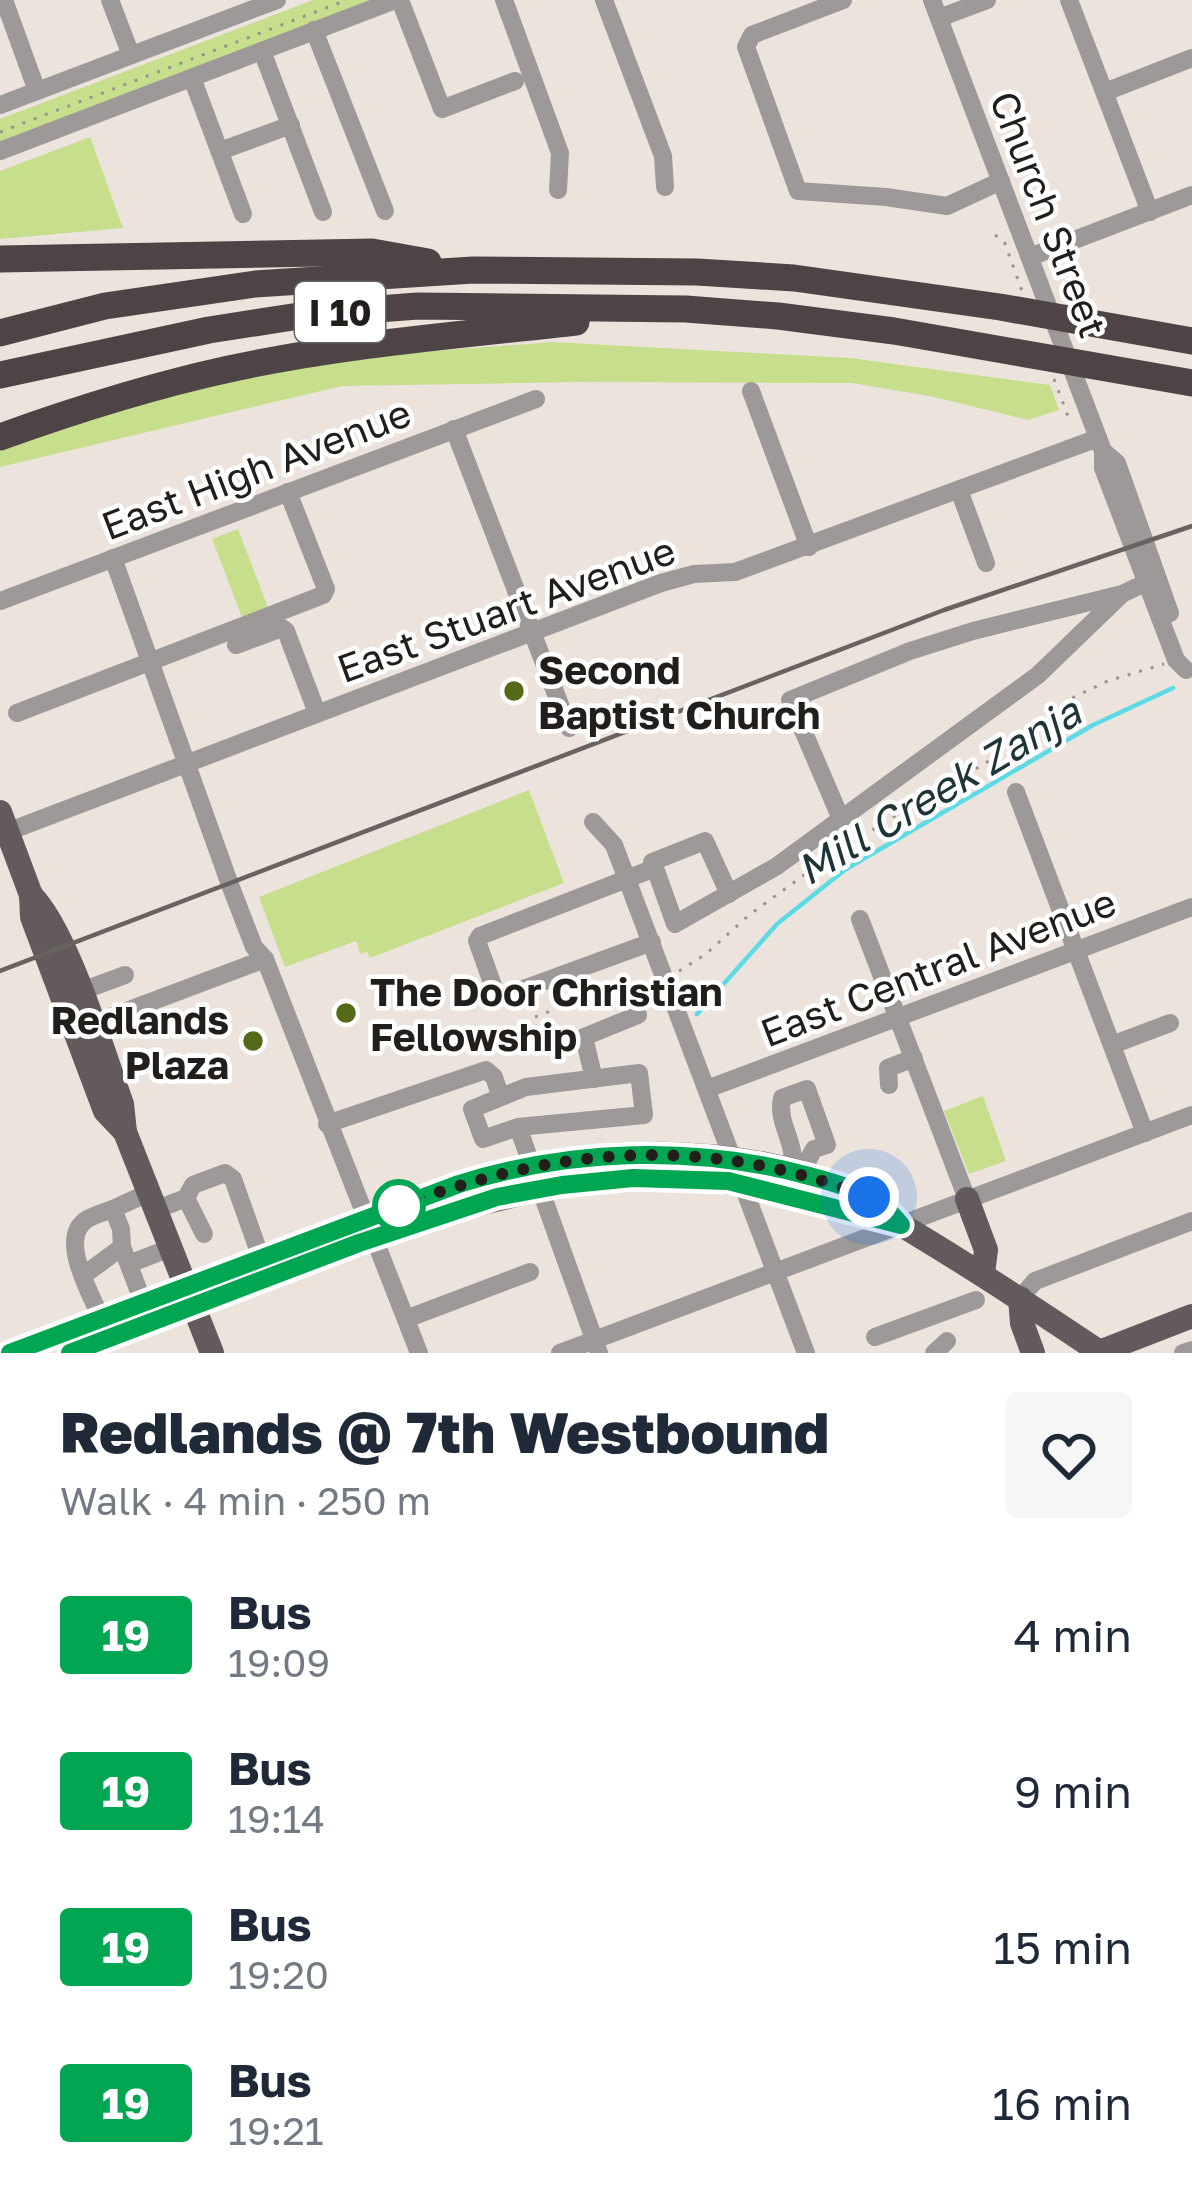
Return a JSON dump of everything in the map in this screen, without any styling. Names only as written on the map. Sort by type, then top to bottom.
[{"type":"highway","points":[[0,259],[372,252],[473,270]]},
{"type":"highway","name":"I 10","points":[[0,333],[105,306],[255,284],[473,270],[794,278],[1192,340]]},
{"type":"highway","name":"I 10","points":[[0,375],[209,330],[312,314],[418,306],[686,309],[894,331],[1192,383]]},
{"type":"highway","points":[[0,437],[128,394],[307,354],[686,309]]},
{"type":"main road","points":[[4,822],[32,895],[32,917],[104,1111],[125,1132]]},
{"type":"main road","points":[[32,895],[46,910],[92,1024],[122,1105],[125,1132],[212,1353]]},
{"type":"main road","points":[[739,1172],[881,1223],[901,1225]]},
{"type":"main road","points":[[70,1353],[261,1258],[497,1197],[533,1177],[796,1172],[869,1197],[901,1225],[983,1273],[1099,1353],[1192,1316]]},
{"type":"main road","points":[[967,1199],[986,1250],[983,1273]]},
{"type":"main road","points":[[4,1351],[143,1302],[189,1296],[370,1228]]},
{"type":"main road","points":[[1020,1298],[1022,1323],[1034,1353]]},
{"type":"street","points":[[4,0],[38,91]]},
{"type":"street","points":[[110,0],[131,56]]},
{"type":"street","points":[[0,105],[277,0]]},
{"type":"street","points":[[0,151],[397,0],[442,109],[515,81]]},
{"type":"street","points":[[504,0],[560,153],[558,190]]},
{"type":"street","points":[[604,0],[663,156],[665,187]]},
{"type":"street","points":[[843,0],[752,34],[746,47],[798,191],[947,206],[1001,181]]},
{"type":"street","points":[[936,9],[987,0]]},
{"type":"street","points":[[1069,0],[1150,212]]},
{"type":"street","name":"Church Street","points":[[936,9],[1101,444],[1103,468],[1145,584],[1176,660],[1189,678]]},
{"type":"street","points":[[314,31],[385,211]]},
{"type":"street","points":[[262,51],[323,212]]},
{"type":"street","points":[[1105,92],[1192,58]]},
{"type":"street","points":[[192,78],[243,214]]},
{"type":"street","points":[[220,152],[291,124]]},
{"type":"street","points":[[1030,257],[1192,196]]},
{"type":"street","points":[[752,391],[809,547]]},
{"type":"street","name":"East High Avenue","points":[[0,601],[536,399]]},
{"type":"street","points":[[454,429],[569,728]]},
{"type":"street","name":"Church Street","points":[[1101,444],[1117,463],[1186,657],[1189,678]]},
{"type":"street","name":"East Stuart Avenue","points":[[4,822],[189,762],[677,577],[735,572],[1101,444]]},
{"type":"street","points":[[959,490],[986,562]]},
{"type":"street","points":[[17,713],[323,595],[326,589],[288,492]]},
{"type":"street","points":[[113,558],[189,762],[203,780],[327,1124],[419,1353]]},
{"type":"street","points":[[841,819],[790,700],[910,651],[1122,595],[1145,584]]},
{"type":"street","points":[[729,894],[706,841],[652,862],[675,924],[729,894],[777,866],[1038,675],[1122,595]]},
{"type":"street","points":[[236,645],[282,628],[317,712]]},
{"type":"street","points":[[1016,792],[1145,1132]]},
{"type":"street","points":[[592,822],[614,845],[806,1353]]},
{"type":"street","points":[[652,942],[504,996],[496,991],[477,941],[655,868]]},
{"type":"street","points":[[641,914],[668,904]]},
{"type":"street","name":"East Central Avenue","points":[[707,1089],[1192,907]]},
{"type":"street","points":[[860,919],[967,1199]]},
{"type":"street","points":[[92,1024],[265,959]]},
{"type":"street","points":[[79,992],[125,975]]},
{"type":"street","points":[[594,1079],[584,1037],[638,1015]]},
{"type":"street","points":[[1112,1045],[1170,1024]]},
{"type":"street","points":[[889,1085],[888,1068],[914,1058]]},
{"type":"street","points":[[327,1124],[486,1070],[500,1095]]},
{"type":"street","points":[[639,1073],[644,1115],[518,1127],[483,1138],[472,1109],[500,1095],[526,1087],[639,1073]]},
{"type":"street","points":[[560,1353],[597,1346],[775,1272],[1192,1115]]},
{"type":"street","points":[[518,1127],[597,1346]]},
{"type":"street","points":[[186,1198],[193,1184],[228,1175],[261,1258]]},
{"type":"street","points":[[101,1318],[76,1256],[74,1234],[83,1221],[113,1209],[186,1198]]},
{"type":"street","points":[[186,1198],[204,1234]]},
{"type":"street","points":[[113,1209],[143,1302]]},
{"type":"street","points":[[1020,1298],[1035,1281],[1192,1221]]},
{"type":"street","points":[[84,1275],[126,1256],[170,1248]]},
{"type":"street","points":[[406,1319],[530,1272]]},
{"type":"street","points":[[875,1337],[976,1300]]},
{"type":"street","points":[[1183,1353],[1192,1350]]},
{"type":"path","points":[[0,132],[347,0]]},
{"type":"path","points":[[665,977],[706,954],[749,915],[883,823],[1006,751],[1074,697],[1166,663]]},
{"type":"path","points":[[535,1017],[554,1010]]},
{"type":"green space","points":[[313,0],[376,0],[0,144],[0,119]]},
{"type":"green space","points":[[90,137],[123,228],[0,239],[0,171]]},
{"type":"green space","points":[[552,342],[850,358],[1050,385],[1059,410],[1028,420],[852,383],[342,386],[0,467],[0,451],[125,408],[210,386],[366,358]]},
{"type":"green space","points":[[238,529],[269,610],[243,620],[212,539]]},
{"type":"green space","points":[[529,790],[564,883],[370,958],[367,952],[360,954],[356,941],[285,967],[259,897]]},
{"type":"green space","points":[[983,1096],[1006,1161],[969,1174],[944,1111]]},
{"type":"waterway","name":"Mill Creek Zanja","points":[[697,1014],[777,924],[846,869],[1093,725],[1173,688]]},
{"type":"railway","points":[[0,971],[944,610],[1192,526]]},
{"type":"bus line","name":"19","points":[[10,1353],[459,1184],[581,1158],[657,1154],[780,1168],[869,1197],[901,1225],[728,1181],[586,1181],[497,1197],[359,1243],[70,1353]]},
{"type":"place","name":"Second Baptist Church","points":[[514,691]]},
{"type":"place","name":"The Door Christian Fellowship","points":[[346,1013]]},
{"type":"place","name":"Redlands Plaza","points":[[253,1041]]},
{"type":"route","points":[[399,1206],[529,1166],[657,1154],[780,1168],[869,1197]]}]
